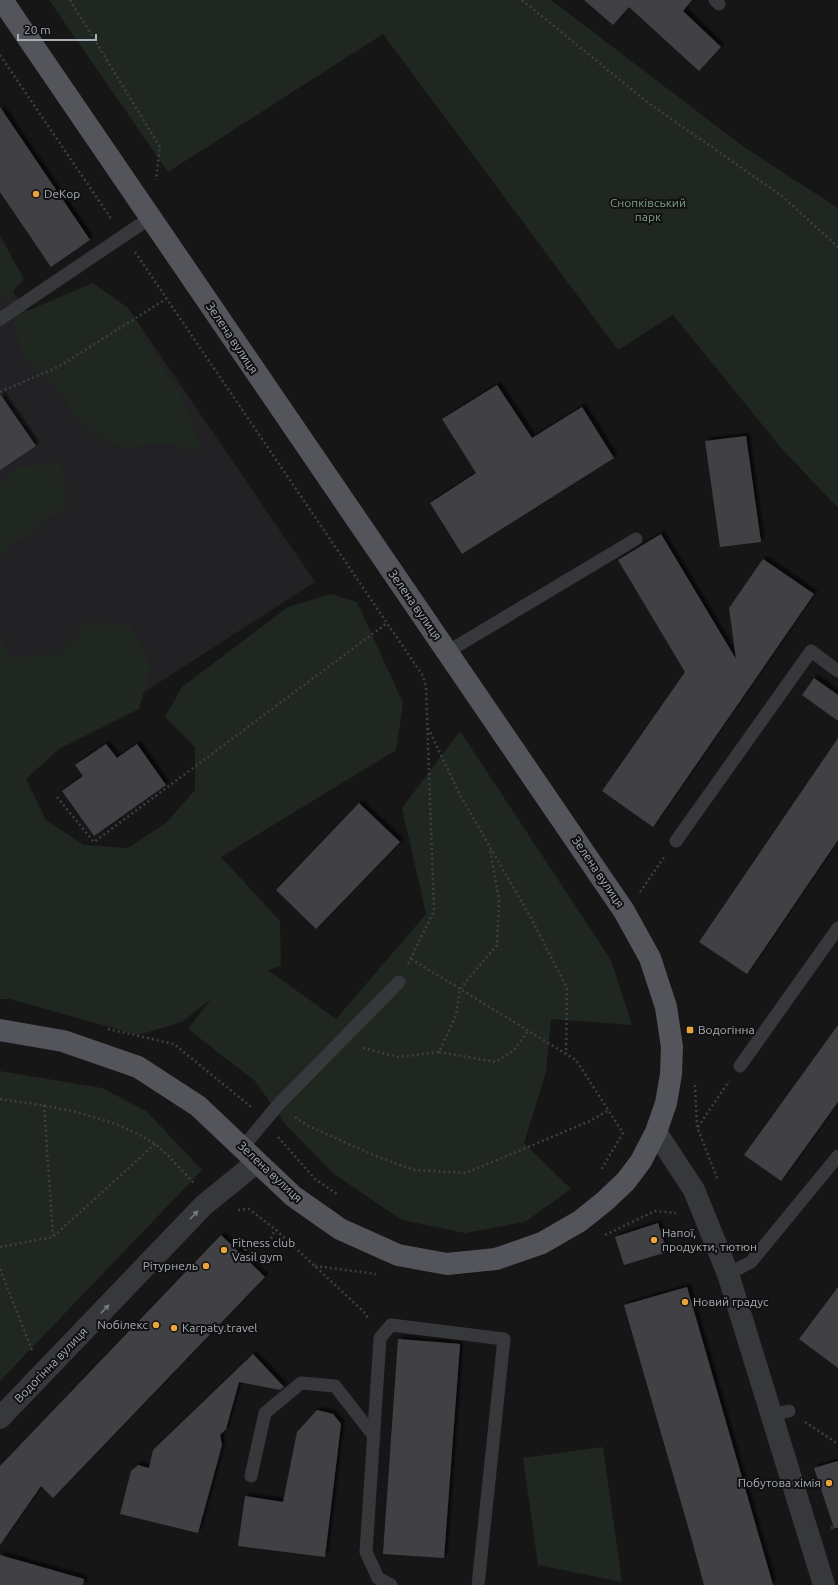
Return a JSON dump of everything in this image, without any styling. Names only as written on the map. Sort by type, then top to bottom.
[{"type":"main road","name":"Зелена вулиця","points":[[0,1030],[63,1041],[138,1067],[198,1106],[293,1196],[340,1229],[398,1255],[447,1264],[496,1259],[542,1243],[580,1221],[605,1201],[626,1181],[641,1161],[656,1132],[666,1103],[671,1074],[672,1047],[666,1007],[650,958],[624,911],[2,0]]},
{"type":"street","points":[[656,1132],[694,1190],[728,1274],[780,1413],[824,1585]]},
{"type":"street","name":"Водогінна вулиця","points":[[0,1418],[250,1155]]},
{"type":"lane","points":[[0,319],[150,218]]},
{"type":"lane","points":[[447,652],[636,539]]},
{"type":"lane","points":[[676,841],[810,651],[838,671]]},
{"type":"lane","points":[[740,1066],[838,928]]},
{"type":"lane","points":[[250,1155],[266,1120],[278,1105],[399,982]]},
{"type":"lane","points":[[728,1274],[751,1262],[838,1156]]},
{"type":"lane","points":[[391,1585],[378,1578],[366,1552],[380,1338],[391,1325],[504,1339],[478,1585]]},
{"type":"lane","points":[[251,1476],[265,1413],[301,1383],[335,1386],[374,1436]]},
{"type":"path","points":[[70,0],[160,147],[156,180]]},
{"type":"path","points":[[522,0],[647,102],[782,196],[838,247]]},
{"type":"path","points":[[0,55],[114,222]]},
{"type":"path","points":[[133,249],[166,300],[424,676],[426,687],[434,910],[399,982]]},
{"type":"path","points":[[0,392],[58,367],[166,300]]},
{"type":"path","points":[[57,797],[94,842],[387,623]]},
{"type":"path","points":[[427,726],[459,792],[532,920],[567,988],[566,1054]]},
{"type":"path","points":[[640,892],[676,841]]},
{"type":"path","points":[[439,1052],[456,1015],[460,989],[497,945],[499,900],[490,846]]},
{"type":"path","points":[[410,959],[576,1060],[623,1132],[600,1170],[595,1175]]},
{"type":"path","points":[[107,1029],[174,1044],[266,1120],[281,1141],[315,1179],[340,1197]]},
{"type":"path","points":[[341,1042],[398,1057],[439,1052],[496,1062],[514,1050],[528,1031]]},
{"type":"path","points":[[697,1127],[740,1066]]},
{"type":"path","points":[[0,1099],[44,1105],[116,1124],[156,1144],[197,1186]]},
{"type":"path","points":[[44,1105],[53,1237]]},
{"type":"path","points":[[278,1105],[306,1125],[376,1156],[414,1170],[466,1173],[590,1121],[608,1110]]},
{"type":"path","points":[[0,1247],[53,1237],[156,1144]]},
{"type":"path","points":[[234,1210],[249,1209],[275,1229],[364,1312]]},
{"type":"path","points":[[241,1254],[246,1249],[270,1241],[275,1229]]},
{"type":"path","points":[[0,1269],[32,1351]]},
{"type":"path","points":[[780,1413],[838,1444]]},
{"type":"shaded area","points":[[0,272],[55,353],[128,308],[315,582],[104,718],[0,722]]},
{"type":"green space","name":"Снопківський парк","points":[[49,0],[551,0],[744,147],[838,208],[838,508],[783,450],[673,315],[618,350],[383,34],[168,172]]},
{"type":"green space","points":[[0,236],[24,279],[9,296],[0,298]]},
{"type":"green space","points":[[93,283],[128,308],[136,320],[156,358],[181,395],[197,436],[200,451],[165,443],[121,448],[83,425],[57,389],[24,360],[13,317]]},
{"type":"green space","points":[[62,463],[66,506],[0,555],[0,485],[18,467]]},
{"type":"green space","points":[[331,594],[357,602],[403,703],[396,750],[221,857],[280,921],[281,966],[268,970],[336,1019],[426,914],[402,808],[460,731],[611,960],[632,1025],[551,1019],[546,1072],[524,1143],[571,1189],[525,1222],[465,1233],[402,1220],[334,1174],[286,1125],[255,1081],[188,1029],[211,999],[182,1022],[138,1035],[10,999],[0,999],[0,638],[14,658],[58,654],[87,623],[130,626],[151,666],[139,709],[59,749],[26,779],[46,820],[84,845],[128,848],[166,823],[195,790],[195,747],[165,717],[182,687],[288,607]]},
{"type":"green space","points":[[0,1071],[102,1088],[146,1111],[202,1170],[0,1381]]},
{"type":"green space","points":[[603,1447],[622,1582],[538,1565],[523,1458]]},
{"type":"building","points":[[584,0],[692,0],[683,11],[721,47],[699,71],[629,7],[613,25]]},
{"type":"building","points":[[0,107],[90,240],[51,267],[0,192]]},
{"type":"building","points":[[497,385],[532,438],[582,407],[614,458],[462,554],[430,503],[476,473],[442,419]]},
{"type":"building","points":[[0,394],[36,446],[0,470]]},
{"type":"building","points":[[746,436],[761,542],[720,547],[705,441]]},
{"type":"building","points":[[661,534],[736,659],[729,608],[763,559],[814,594],[653,827],[602,791],[685,672],[618,560]]},
{"type":"building","points":[[814,678],[838,695],[838,721],[802,695]]},
{"type":"building","points":[[838,738],[838,840],[747,974],[699,942]]},
{"type":"building","points":[[106,744],[117,758],[137,744],[166,785],[94,836],[62,791],[83,776],[75,765]]},
{"type":"building","points":[[359,803],[400,842],[316,929],[276,890]]},
{"type":"building","points":[[838,1025],[838,1102],[781,1181],[744,1155]]},
{"type":"building","points":[[658,1223],[667,1252],[624,1265],[615,1237]]},
{"type":"building","points":[[221,1235],[265,1277],[53,1498],[41,1486],[0,1545],[0,1466]]},
{"type":"building","points":[[687,1287],[773,1585],[704,1585],[624,1305]]},
{"type":"building","points":[[838,1287],[838,1368],[799,1339]]},
{"type":"building","points":[[398,1339],[460,1344],[444,1558],[383,1554]]},
{"type":"building","points":[[253,1354],[284,1387],[280,1390],[239,1382],[226,1429],[220,1435],[222,1445],[198,1533],[120,1514],[131,1471],[138,1465],[149,1468],[153,1450]]},
{"type":"building","points":[[317,1410],[333,1414],[341,1424],[325,1557],[238,1546],[245,1496],[283,1502],[297,1432]]},
{"type":"building","points":[[838,1461],[838,1528],[834,1528],[814,1468]]},
{"type":"building","points":[[0,1555],[84,1579],[83,1585],[0,1585]]},
{"type":"place","name":"DeKop","points":[[36,194]]},
{"type":"place","name":"Водогінна","points":[[690,1030]]},
{"type":"place","name":"Напої, продукти, тютюн","points":[[654,1240]]},
{"type":"place","name":"Fitness club Vasil gym","points":[[224,1250]]},
{"type":"place","name":"Рітурнель","points":[[206,1266]]},
{"type":"place","name":"Новий градус","points":[[685,1302]]},
{"type":"place","name":"Nобілекс","points":[[156,1325]]},
{"type":"place","name":"Karpaty.travel","points":[[174,1328]]},
{"type":"place","name":"Побутова хімія","points":[[829,1483]]}]
